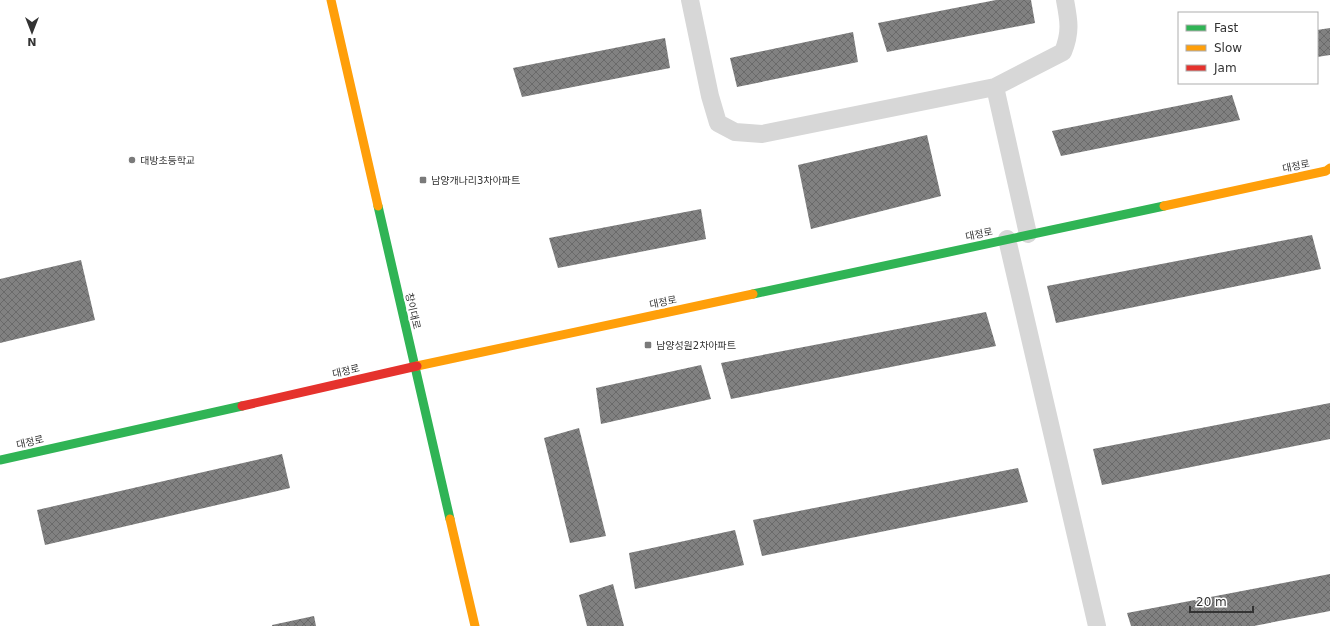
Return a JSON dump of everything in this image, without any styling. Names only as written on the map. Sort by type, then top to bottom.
[{"type":"street","name":"창이대로","points":[[331,0],[414,367],[475,626]]},
{"type":"street","points":[[690,0],[710,96],[718,123],[735,132],[762,134],[995,86],[1063,52],[1068,38],[1069,26],[1065,0]]},
{"type":"street","points":[[995,86],[1028,234]]},
{"type":"street","name":"대정로","points":[[0,460],[414,367],[1028,234],[1329,173]]},
{"type":"street","points":[[1007,239],[1097,626]]},
{"type":"building","points":[[996,0],[1031,0],[1035,23],[887,52],[878,23]]},
{"type":"building","points":[[1330,28],[1330,55],[1318,57],[1318,30]]},
{"type":"building","points":[[853,32],[858,62],[737,87],[730,58]]},
{"type":"building","points":[[665,38],[670,68],[522,97],[513,68]]},
{"type":"building","points":[[1232,95],[1240,120],[1061,156],[1052,131]]},
{"type":"building","points":[[927,135],[941,196],[811,229],[798,165]]},
{"type":"building","points":[[701,209],[706,239],[558,268],[549,238]]},
{"type":"building","points":[[1312,235],[1321,269],[1056,323],[1047,286]]},
{"type":"building","points":[[81,260],[95,320],[0,343],[0,279]]},
{"type":"building","points":[[986,312],[996,346],[731,399],[721,363]]},
{"type":"building","points":[[701,365],[711,399],[601,424],[596,388]]},
{"type":"building","points":[[1330,403],[1330,439],[1102,485],[1093,449]]},
{"type":"building","points":[[579,428],[606,536],[570,543],[544,438]]},
{"type":"building","points":[[282,454],[290,488],[45,545],[37,510]]},
{"type":"building","points":[[1018,468],[1028,502],[762,556],[753,520]]},
{"type":"building","points":[[735,530],[744,565],[635,589],[629,553]]},
{"type":"building","points":[[1330,574],[1330,611],[1254,626],[1131,626],[1127,613]]},
{"type":"building","points":[[613,584],[624,626],[587,626],[579,595]]},
{"type":"building","points":[[314,616],[316,626],[272,626],[272,625]]},
{"type":"traffic: fast","points":[[378,206],[450,519]]},
{"type":"traffic: fast","points":[[753,294],[1164,206]]},
{"type":"traffic: fast","points":[[0,460],[242,406]]},
{"type":"traffic: slow","points":[[331,0],[378,206]]},
{"type":"traffic: slow","points":[[1164,206],[1326,171],[1330,168]]},
{"type":"traffic: slow","points":[[417,366],[753,294]]},
{"type":"traffic: slow","points":[[450,519],[475,626]]},
{"type":"traffic: jam","points":[[242,406],[417,366]]},
{"type":"place","name":"대방초등학교","points":[[132,160]]},
{"type":"place","name":"남양개나리3차아파트","points":[[423,180]]},
{"type":"place","name":"남양성원2차아파트","points":[[648,345]]}]
